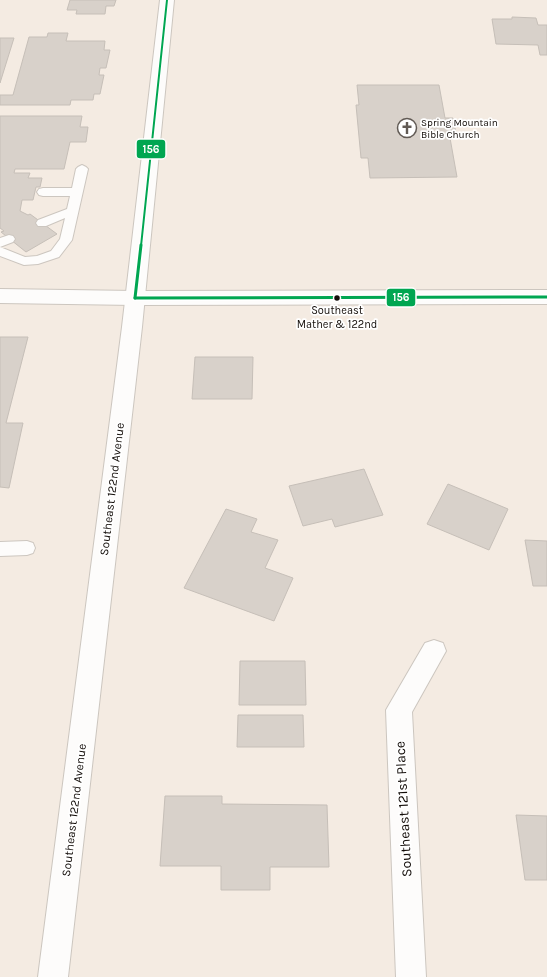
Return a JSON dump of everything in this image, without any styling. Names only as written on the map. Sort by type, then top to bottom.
[{"type":"main road","name":"Southeast 122nd Avenue","points":[[54,977],[135,298],[167,0]]},
{"type":"main road","points":[[0,296],[135,298],[547,297]]},
{"type":"main road","name":"Southeast 121st Place","points":[[411,977],[399,710],[434,651]]},
{"type":"lane","points":[[0,251],[24,260],[38,260],[55,254],[66,240],[82,169]]},
{"type":"lane","points":[[43,192],[77,192]]},
{"type":"lane","points":[[42,223],[72,211]]},
{"type":"lane","points":[[0,549],[27,548]]},
{"type":"building","points":[[70,0],[116,0],[114,6],[106,6],[105,14],[76,14],[77,10],[67,10]]},
{"type":"building","points":[[512,17],[536,18],[538,25],[547,25],[547,55],[540,55],[538,45],[496,44],[492,19],[512,19]]},
{"type":"building","points":[[48,33],[68,33],[66,41],[105,41],[104,50],[110,50],[106,68],[100,68],[99,75],[104,75],[100,94],[94,94],[93,100],[71,100],[70,105],[0,105],[0,95],[13,95],[29,37],[47,37]]},
{"type":"building","points":[[0,38],[14,38],[0,83]]},
{"type":"building","name":"Spring Mountain Bible Church","points":[[357,85],[439,85],[445,118],[453,118],[457,138],[450,138],[457,177],[370,178],[368,158],[361,158],[356,105],[359,105]]},
{"type":"building","points":[[0,116],[82,116],[80,127],[88,127],[86,142],[70,142],[64,169],[15,169],[14,173],[30,173],[28,178],[42,178],[40,187],[36,187],[33,200],[22,200],[20,211],[28,215],[30,214],[57,234],[26,252],[1,232],[4,231],[0,228]]},
{"type":"building","points":[[0,337],[28,337],[6,423],[23,423],[9,488],[0,487]]},
{"type":"building","points":[[195,357],[253,357],[252,399],[192,399]]},
{"type":"building","points":[[364,469],[383,515],[335,527],[332,519],[303,526],[289,486]]},
{"type":"building","points":[[448,484],[508,509],[489,550],[427,524]]},
{"type":"building","points":[[226,509],[257,519],[251,532],[278,540],[265,568],[293,578],[274,621],[184,588]]},
{"type":"building","points":[[525,540],[547,541],[547,586],[533,586]]},
{"type":"building","points":[[240,661],[305,661],[306,705],[239,705]]},
{"type":"building","points":[[238,715],[303,715],[304,747],[237,747]]},
{"type":"building","points":[[165,796],[222,796],[222,804],[327,805],[329,867],[270,867],[270,890],[221,890],[221,866],[160,866]]},
{"type":"building","points":[[516,815],[547,816],[547,880],[525,880]]},
{"type":"transit line","name":"156","points":[[135,298],[167,0]]},
{"type":"transit line","name":"156","points":[[135,298],[547,297]]},
{"type":"place","name":"Spring Mountain Bible Church","points":[[407,128]]},
{"type":"place","name":"Southeast Mather & 122nd","points":[[337,298]]}]
